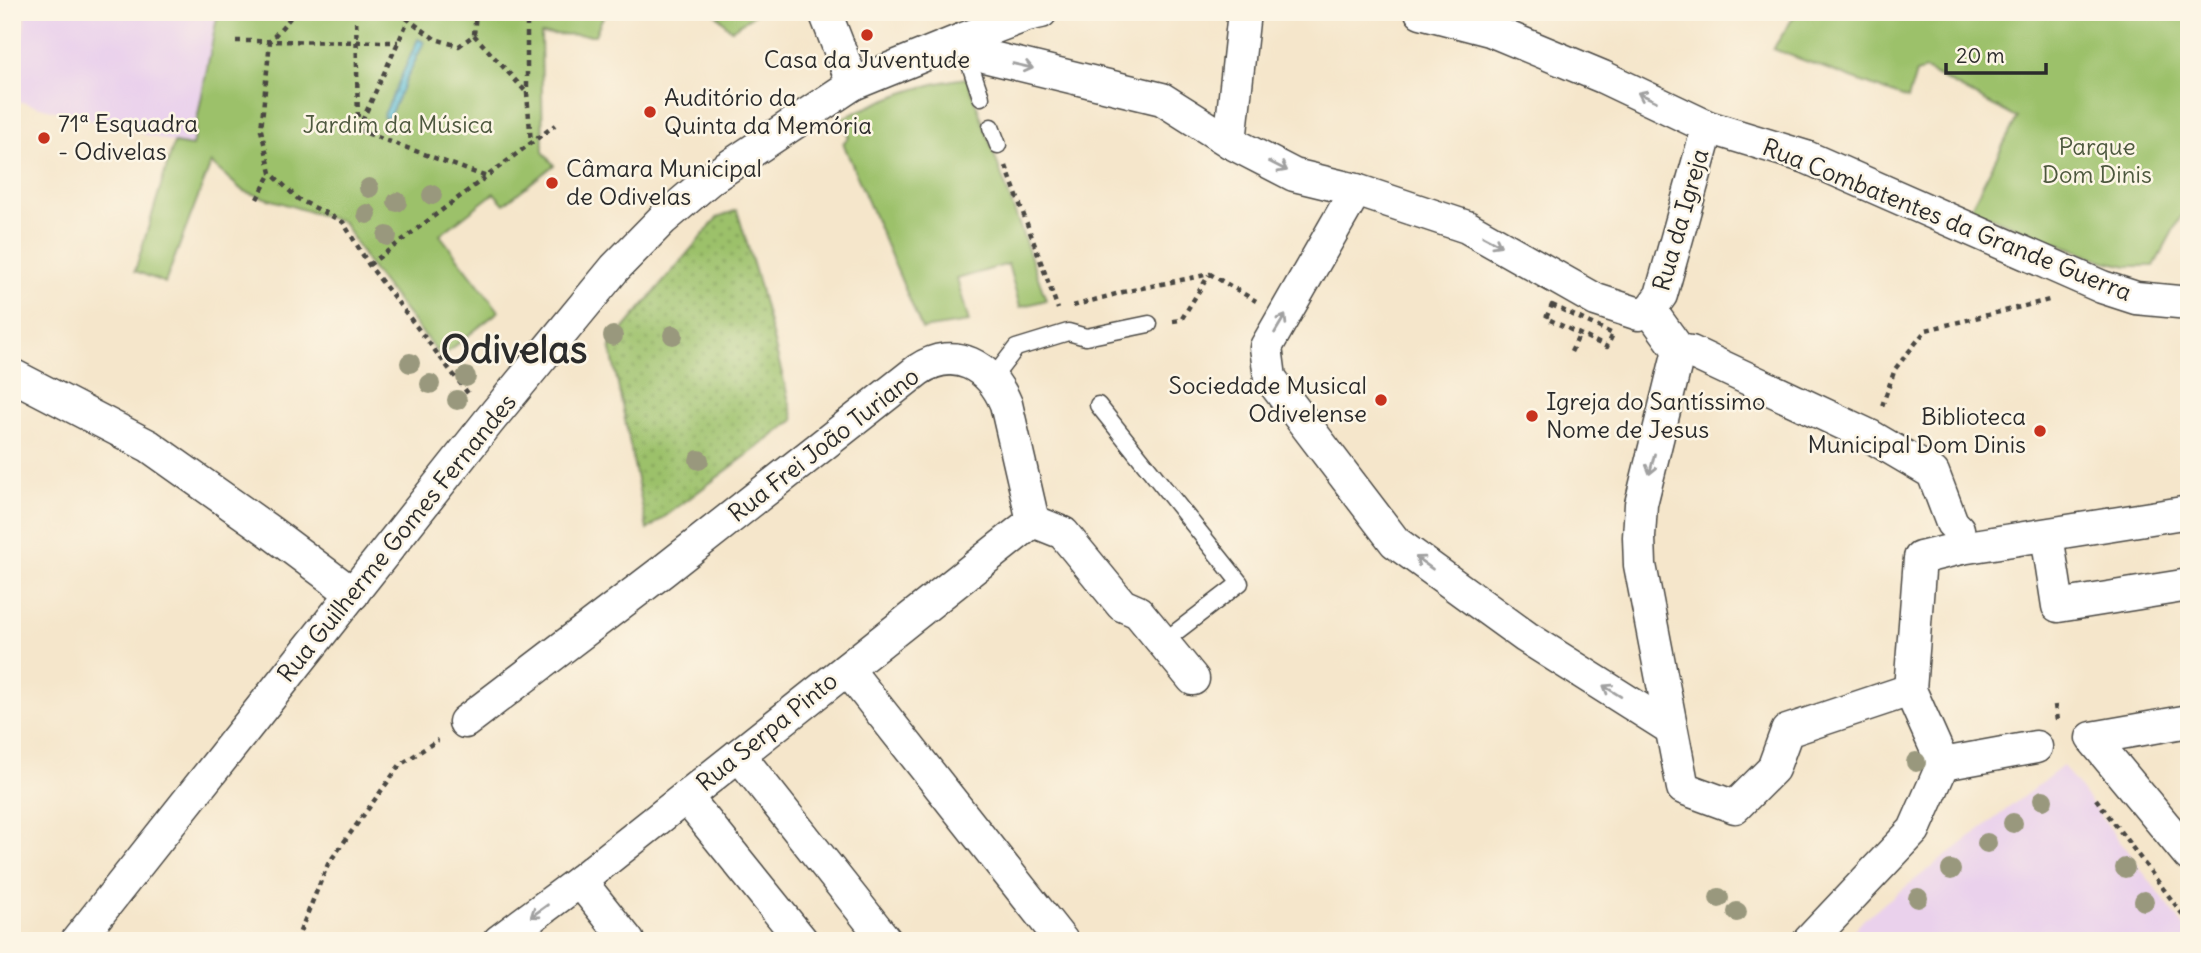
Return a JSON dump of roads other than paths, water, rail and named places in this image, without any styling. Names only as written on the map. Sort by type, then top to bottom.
[{"type":"street","points":[[825,12],[853,84]]},
{"type":"street","name":"Rua Guilherme Gomes Fernandes","points":[[77,941],[489,421],[615,268],[663,220],[710,179],[853,84],[961,40],[1041,12]]},
{"type":"street","points":[[1230,142],[1244,12]]},
{"type":"street","points":[[1421,12],[1493,21],[1708,127]]},
{"type":"street","points":[[961,40],[988,57],[1162,99],[1230,142],[1294,175],[1356,190],[1467,228],[1596,300],[1639,314],[1650,310],[1679,350],[1691,352],[1870,436],[1933,473],[1952,523],[1958,529],[1961,548]]},
{"type":"street","name":"Rua Combatentes da Grande Guerra","points":[[1708,127],[1805,157],[2102,287],[2188,315]]},
{"type":"street","name":"Rua da Igreja","points":[[1650,310],[1661,295],[1708,127]]},
{"type":"street","points":[[1356,190],[1266,347],[1270,378],[1395,542],[1526,637],[1670,727]]},
{"type":"street","points":[[1679,350],[1641,504],[1639,537],[1640,565],[1683,788],[1735,807],[1773,769],[1787,731],[1910,690]]},
{"type":"street","name":"Rua Frei João Turiano","points":[[465,722],[674,563],[927,364],[947,359],[961,360],[974,365],[992,379]]},
{"type":"street","points":[[12,374],[149,446],[353,594]]},
{"type":"street","points":[[992,379],[1006,404],[1033,521],[1063,533],[1122,605],[1138,612],[1193,679]]},
{"type":"street","points":[[1809,941],[1914,830],[1943,764],[1910,690],[1920,558],[1961,548],[2189,512]]},
{"type":"street","name":"Rua Serpa Pinto","points":[[499,941],[580,881],[1033,521]]},
{"type":"street","points":[[2047,535],[2059,606],[2189,585]]},
{"type":"street","points":[[847,669],[1062,941]]},
{"type":"street","points":[[2189,721],[2092,738],[2189,855]]},
{"type":"street","points":[[1943,764],[2036,747]]},
{"type":"street","points":[[739,755],[886,941]]},
{"type":"street","points":[[686,797],[802,941]]},
{"type":"street","points":[[580,881],[628,941]]},
{"type":"lane","points":[[961,40],[981,97]]},
{"type":"lane","points":[[991,127],[998,145]]},
{"type":"lane","points":[[992,379],[1016,348],[1068,332],[1086,337],[1149,324]]},
{"type":"lane","points":[[1098,405],[1240,583],[1163,642]]},
{"type":"water","points":[[418,39],[424,42],[388,119],[383,117]]},
{"type":"place","name":"Casa da Juventude","points":[[867,35]]},
{"type":"place","name":"Auditório da Quinta da Memória","points":[[650,112]]},
{"type":"place","name":"71ª Esquadra - Odivelas","points":[[44,138]]},
{"type":"place","name":"Câmara Municipal de Odivelas","points":[[552,183]]},
{"type":"place","name":"Sociedade Musical Odivelense","points":[[1381,400]]},
{"type":"place","name":"Igreja do Santíssimo Nome de Jesus","points":[[1532,416]]},
{"type":"place","name":"Biblioteca Municipal Dom Dinis","points":[[2040,431]]},
{"type":"district","name":"Odivelas","points":[[514,350]]},
{"type":"park label","name":"Jardim da Música","points":[[398,125]]},
{"type":"park label","name":"Parque Dom Dinis","points":[[2097,161]]}]
